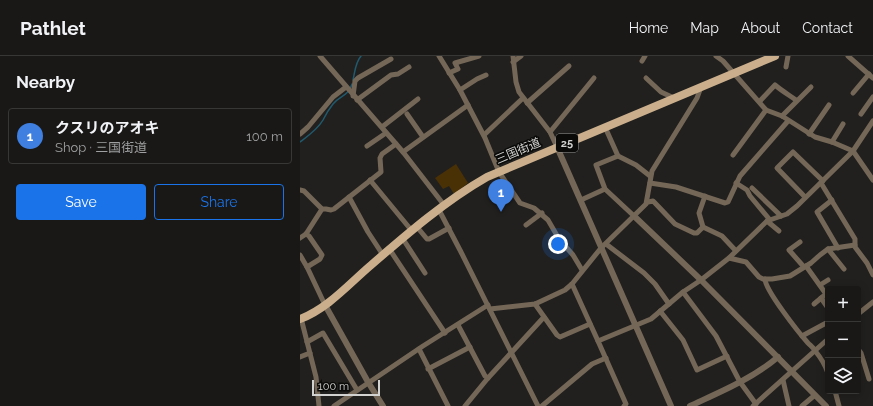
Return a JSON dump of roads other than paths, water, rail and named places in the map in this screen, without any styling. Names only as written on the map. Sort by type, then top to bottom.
[{"type":"main road","name":"三国街道","points":[[301,319],[325,305],[414,229],[473,185],[498,172],[775,56]]},
{"type":"street","points":[[320,56],[403,152],[441,208],[449,228],[538,406]]},
{"type":"street","points":[[439,56],[484,134],[498,172],[520,203],[534,208],[542,213],[559,239],[573,255],[582,270]]},
{"type":"street","points":[[449,73],[458,69],[455,63],[479,56]]},
{"type":"street","points":[[513,56],[517,87],[523,98],[550,132],[604,246],[635,326],[671,406]]},
{"type":"street","points":[[513,62],[522,56]]},
{"type":"street","points":[[642,62],[645,56]]},
{"type":"street","points":[[786,67],[788,56]]},
{"type":"street","points":[[848,56],[871,76],[853,93]]},
{"type":"street","points":[[720,57],[733,74],[766,110],[782,116],[815,137],[853,151],[873,180]]},
{"type":"street","points":[[353,96],[358,78],[391,59]]},
{"type":"street","points":[[527,103],[569,66]]},
{"type":"street","points":[[357,100],[391,75],[398,74],[409,67]]},
{"type":"street","points":[[460,90],[486,75]]},
{"type":"street","points":[[550,132],[594,78]]},
{"type":"street","points":[[646,78],[661,92],[674,98]]},
{"type":"street","points":[[760,102],[775,85],[796,100]]},
{"type":"street","points":[[300,134],[308,127],[328,101],[346,87]]},
{"type":"street","points":[[334,406],[419,349],[489,307],[534,304],[565,290],[572,284],[582,270],[604,246],[648,202],[650,176],[678,126],[697,98],[701,87]]},
{"type":"street","points":[[782,116],[796,100],[805,94],[811,87]]},
{"type":"street","points":[[484,134],[523,98]]},
{"type":"street","points":[[861,114],[873,98]]},
{"type":"street","points":[[382,127],[418,100]]},
{"type":"street","points":[[810,134],[829,105]]},
{"type":"street","points":[[403,152],[468,106]]},
{"type":"street","points":[[733,155],[766,110]]},
{"type":"street","points":[[407,114],[423,137]]},
{"type":"street","points":[[650,183],[676,186],[725,203],[728,202],[736,183],[748,166],[788,121]]},
{"type":"street","points":[[598,342],[651,319],[683,292],[729,258],[769,220],[787,214],[853,151],[873,121]]},
{"type":"street","points":[[832,142],[843,124]]},
{"type":"street","points":[[605,127],[618,156],[636,165],[650,176]]},
{"type":"street","points":[[366,146],[386,133]]},
{"type":"street","points":[[300,190],[304,191],[322,209],[334,209],[381,172],[380,158],[382,154],[396,144]]},
{"type":"street","points":[[805,197],[777,168],[792,152],[822,182],[855,238],[855,245],[872,273]]},
{"type":"street","points":[[618,156],[596,165],[605,189],[701,280],[826,406]]},
{"type":"street","points":[[370,180],[414,229],[427,239],[449,228]]},
{"type":"street","points":[[736,183],[747,190],[750,196],[779,232]]},
{"type":"street","points":[[752,188],[781,216]]},
{"type":"street","points":[[581,200],[605,189]]},
{"type":"street","points":[[703,228],[699,213],[705,196]]},
{"type":"street","points":[[349,197],[368,232],[386,252],[445,333]]},
{"type":"street","points":[[832,200],[817,212],[838,248]]},
{"type":"street","points":[[648,202],[653,201],[656,203],[675,224],[694,233],[703,228]]},
{"type":"street","points":[[300,238],[306,234],[322,209]]},
{"type":"street","points":[[526,225],[542,213]]},
{"type":"street","points":[[703,228],[722,236],[736,251]]},
{"type":"street","points":[[306,234],[322,255],[320,259],[308,267]]},
{"type":"street","points":[[403,239],[425,273]]},
{"type":"street","points":[[800,242],[789,250],[805,266],[826,294],[814,304]]},
{"type":"street","points":[[729,258],[746,262],[759,277],[765,279],[790,276],[828,249],[855,245]]},
{"type":"street","points":[[604,246],[644,273],[655,284],[669,304]]},
{"type":"street","points":[[828,249],[844,269]]},
{"type":"street","points":[[300,255],[308,267],[325,305],[382,406]]},
{"type":"street","points":[[765,279],[765,284],[802,336],[825,360]]},
{"type":"street","points":[[820,285],[828,280]]},
{"type":"street","points":[[572,284],[626,404],[624,406]]},
{"type":"street","points":[[683,292],[716,336],[740,382],[755,405],[825,342]]},
{"type":"street","points":[[821,298],[825,304]]},
{"type":"street","points":[[861,312],[873,302]]},
{"type":"street","points":[[534,304],[560,337],[590,324]]},
{"type":"street","points":[[660,311],[683,340],[697,370],[727,356]]},
{"type":"street","points":[[466,406],[488,378],[544,317]]},
{"type":"street","points":[[301,319],[316,377],[319,406]]},
{"type":"street","points":[[802,336],[825,324]]},
{"type":"street","points":[[458,325],[485,376],[488,378]]},
{"type":"street","points":[[307,342],[323,333],[357,390]]},
{"type":"street","points":[[428,369],[470,347]]},
{"type":"street","points":[[419,349],[448,406]]},
{"type":"street","points":[[300,357],[310,353]]},
{"type":"street","points":[[861,353],[869,379]]},
{"type":"street","points":[[690,406],[740,382],[778,357]]},
{"type":"street","points":[[542,406],[592,364],[606,358]]},
{"type":"street","points":[[783,380],[789,406]]},
{"type":"street","points":[[836,394],[839,406]]},
{"type":"street","points":[[802,406],[815,395]]},
{"type":"waterway","points":[[353,80],[356,65],[361,56]]},
{"type":"waterway","points":[[300,142],[313,132],[321,123],[333,104],[346,94],[352,84]]},
{"type":"place","name":"クスリのアオキ","points":[[501,212]]}]
